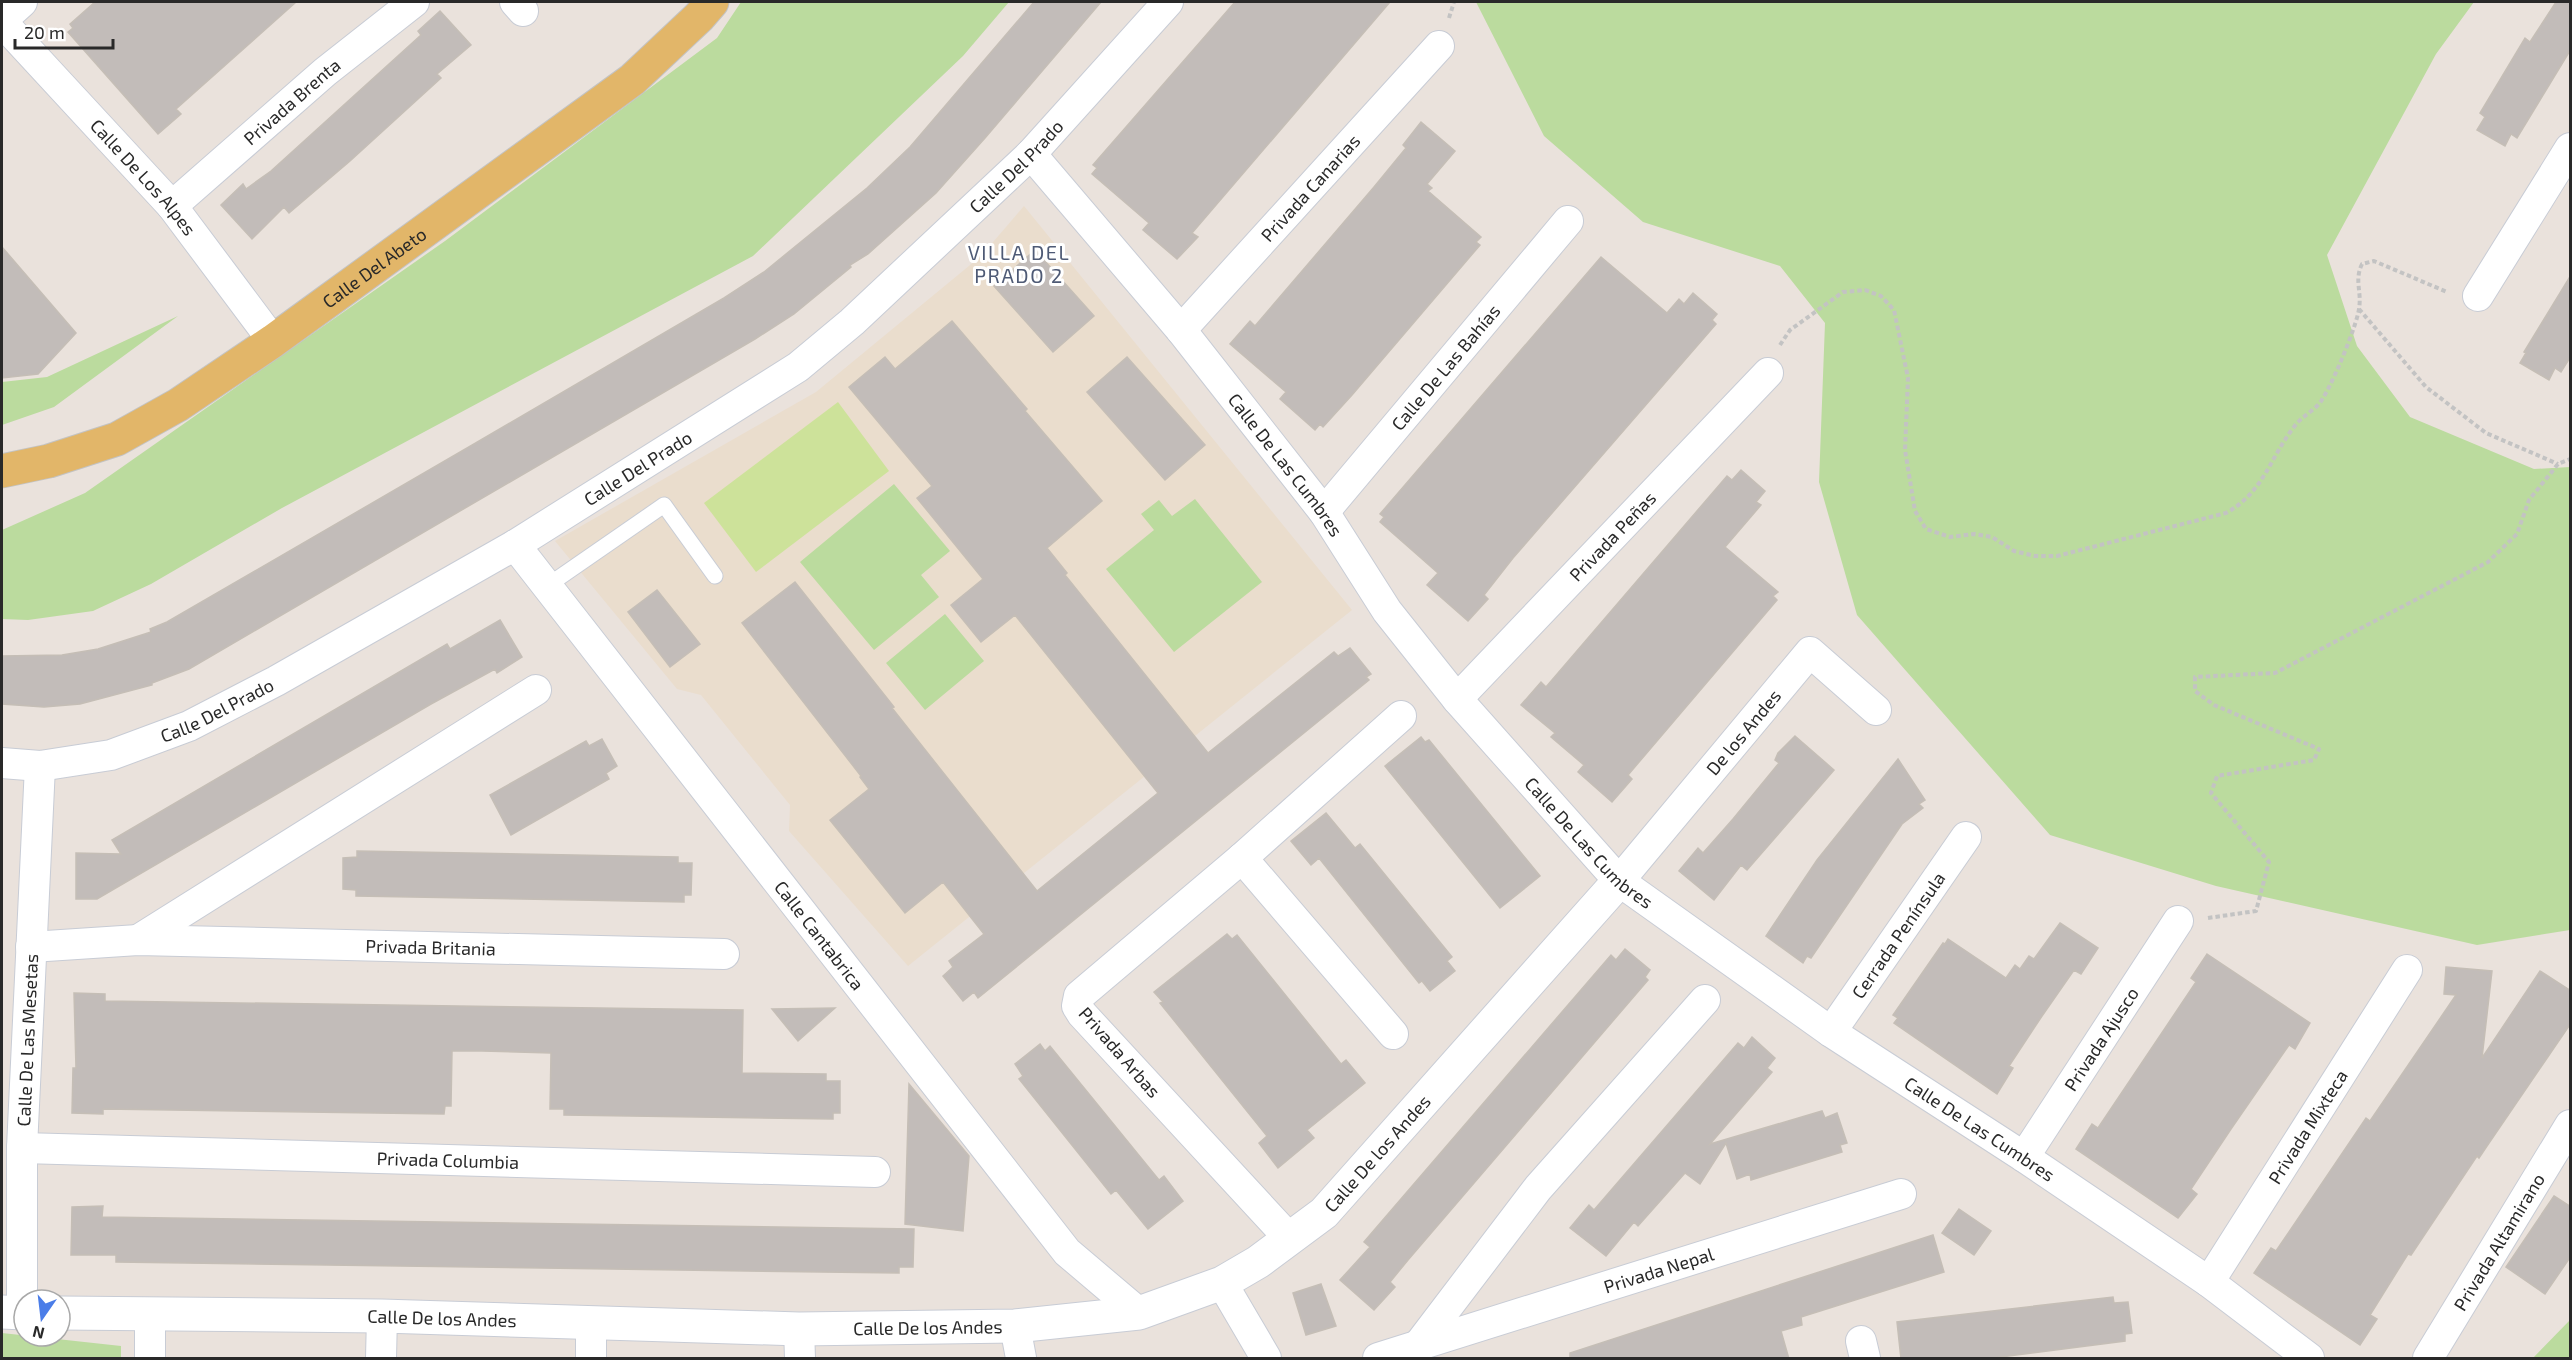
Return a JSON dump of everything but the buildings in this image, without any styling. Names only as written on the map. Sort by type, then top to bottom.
[{"type":"main road","name":"Calle Del Abeto","points":[[2,471],[49,461],[117,439],[178,405],[273,341],[632,80],[712,2]]},
{"type":"street","points":[[2,21],[22,2]]},
{"type":"street","name":"Privada Brenta","points":[[172,206],[325,72],[414,2]]},
{"type":"street","name":"Calle Del Prado","points":[[2,763],[40,766],[111,755],[189,726],[276,681],[515,544],[798,367],[852,322],[1031,154],[1168,2]]},
{"type":"street","name":"Calle De Los Alpes","points":[[2,21],[172,206],[273,341]]},
{"type":"street","name":"Privada Canarias","points":[[1181,330],[1439,46]]},
{"type":"street","points":[[2478,296],[2571,148]]},
{"type":"street","name":"Calle De Las Cumbres","points":[[1031,154],[1181,330],[1324,512],[1387,611],[1457,699],[1619,881],[1831,1032],[2024,1157],[2210,1282],[2309,1359]]},
{"type":"street","name":"Calle De Las Bahías","points":[[1324,512],[1568,221]]},
{"type":"street","name":"Privada Peñas","points":[[1457,699],[1768,373]]},
{"type":"street","name":"Calle Cantabrica","points":[[515,544],[1067,1252],[1139,1313]]},
{"type":"street","name":"De los Andes","points":[[1619,881],[1810,652],[1876,710]]},
{"type":"street","name":"Privada Britania","points":[[138,940],[536,690]]},
{"type":"street","name":"Privada Arbas","points":[[1288,1237],[1077,1006],[1079,996],[1242,858],[1401,716]]},
{"type":"street","name":"Calle De Las Mesetas","points":[[17,1288],[40,766]]},
{"type":"street","name":"Cerrada Península","points":[[1831,1032],[1966,837]]},
{"type":"street","points":[[1242,858],[1393,1034]]},
{"type":"street","name":"Calle De los Andes","points":[[72,1314],[382,1316],[591,1324],[800,1344],[1139,1313],[1222,1283],[1258,1262],[1288,1237],[1324,1213],[1619,881]]},
{"type":"street","name":"Privada Ajusco","points":[[2024,1157],[2178,921]]},
{"type":"street","name":"Privada Britania","points":[[31,947],[138,940],[724,954]]},
{"type":"street","name":"Privada Mixteca","points":[[2210,1282],[2407,970]]},
{"type":"street","points":[[1417,1347],[1538,1188],[1705,1000]]},
{"type":"street","name":"Privada Altamirano","points":[[2427,1359],[2571,1125]]},
{"type":"street","name":"Privada Columbia","points":[[22,1148],[875,1172]]},
{"type":"street","name":"Privada Nepal","points":[[1378,1359],[1901,1194]]},
{"type":"street","points":[[1222,1283],[1266,1359]]},
{"type":"street","points":[[150,1315],[150,1359]]},
{"type":"street","points":[[381,1359],[382,1316]]},
{"type":"street","points":[[591,1324],[591,1359]]},
{"type":"street","points":[[1015,1326],[1020,1359]]},
{"type":"lane","points":[[547,586],[664,505],[715,576]]},
{"type":"path","points":[[1768,373],[1790,330],[1843,292],[1865,290],[1881,296],[1894,310],[1908,378],[1905,450],[1915,512],[1926,529],[1950,537],[1974,534],[1992,537],[2014,551],[2035,556],[2057,556],[2226,513],[2241,505],[2253,494],[2293,428],[2318,405],[2330,389],[2360,309],[2357,274],[2362,264],[2374,261],[2467,300],[2478,296]]},
{"type":"path","points":[[2360,309],[2426,387],[2486,433],[2558,464]]},
{"type":"path","points":[[2178,921],[2230,916],[2256,910],[2261,896],[2269,862],[2211,793],[2217,776],[2314,760],[2319,749],[2214,705],[2195,691],[2195,677],[2275,673],[2488,562],[2517,534],[2529,500],[2558,464],[2571,459]]},
{"type":"shaded area","points":[[1024,206],[1352,610],[908,966],[789,831],[790,805],[701,695],[677,689],[555,541],[816,392],[981,256]]},
{"type":"green space","points":[[741,2],[1009,2],[963,56],[753,256],[282,508],[151,584],[93,611],[28,620],[2,619],[2,530],[85,493],[445,241],[717,38]]},
{"type":"green space","points":[[1476,2],[2474,2],[2436,54],[2327,255],[2357,346],[2410,417],[2534,469],[2570,467],[2570,930],[2477,945],[2216,886],[2050,835],[1857,615],[1819,482],[1825,323],[1780,266],[1643,222],[1544,136]]},
{"type":"green space","points":[[178,316],[54,407],[2,425],[2,382],[47,377]]},
{"type":"green space","points":[[838,402],[889,471],[756,572],[704,503]]},
{"type":"green space","points":[[894,484],[950,551],[921,575],[939,597],[874,650],[800,562]]},
{"type":"green space","points":[[1195,499],[1262,582],[1174,652],[1106,569],[1154,530],[1141,514],[1159,500],[1172,516]]},
{"type":"green space","points":[[945,614],[984,661],[925,710],[886,663]]},
{"type":"green space","points":[[2570,1320],[2570,1358],[2533,1358]]},
{"type":"green space","points":[[2,1333],[12,1334],[12,1348],[72,1348],[72,1341],[121,1346],[121,1358],[2,1358]]},
{"type":"district","name":"VILLA DEL PRADO 2","points":[[1019,264]]}]
